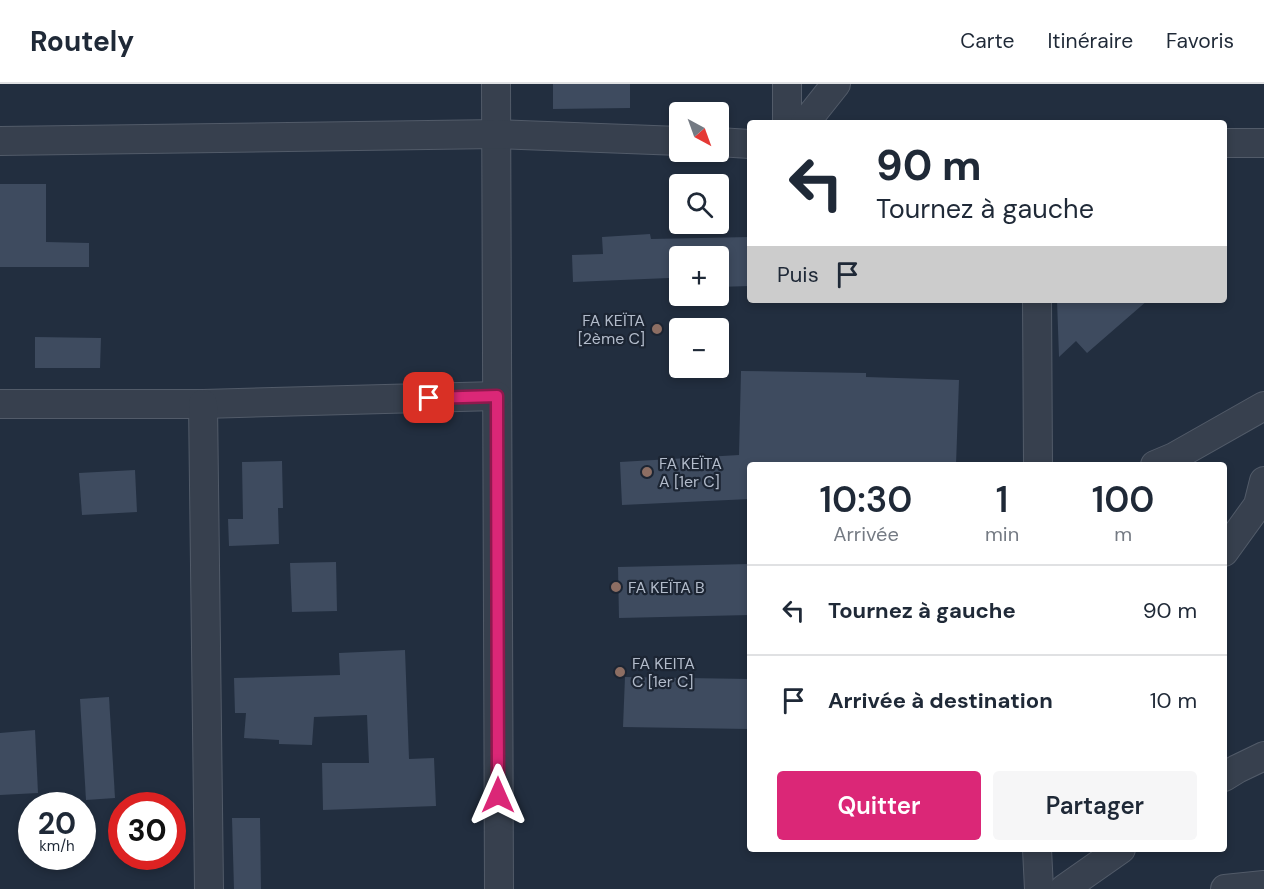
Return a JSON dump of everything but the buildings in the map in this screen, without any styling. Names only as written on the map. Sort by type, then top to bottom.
[{"type":"street","points":[[496,84],[499,889]]},
{"type":"street","points":[[787,84],[787,120]]},
{"type":"street","points":[[807,120],[836,84]]},
{"type":"street","points":[[0,141],[496,134],[669,141]]},
{"type":"street","points":[[1227,143],[1263,142]]},
{"type":"street","points":[[729,143],[747,144]]},
{"type":"street","points":[[1037,303],[1038,462]]},
{"type":"street","points":[[0,404],[203,404],[497,396]]},
{"type":"street","points":[[203,404],[209,889]]},
{"type":"street","points":[[1162,462],[1264,406]]},
{"type":"street","points":[[1227,548],[1258,505],[1264,482]]},
{"type":"street","points":[[1227,775],[1264,756]]},
{"type":"street","points":[[1037,852],[1040,889]]},
{"type":"street","points":[[1064,889],[1117,852]]},
{"type":"street","points":[[1225,889],[1264,885]]},
{"type":"place","name":"FA KEÏTA [2ème C]","points":[[657,329]]},
{"type":"place","name":"FA KEÏTA A [1er C]","points":[[647,472]]},
{"type":"place","name":"FA KEÏTA B","points":[[616,587]]},
{"type":"place","name":"FA KEITA C [1er C]","points":[[620,672]]},
{"type":"route","points":[[429,398],[497,396],[498,795]]}]
